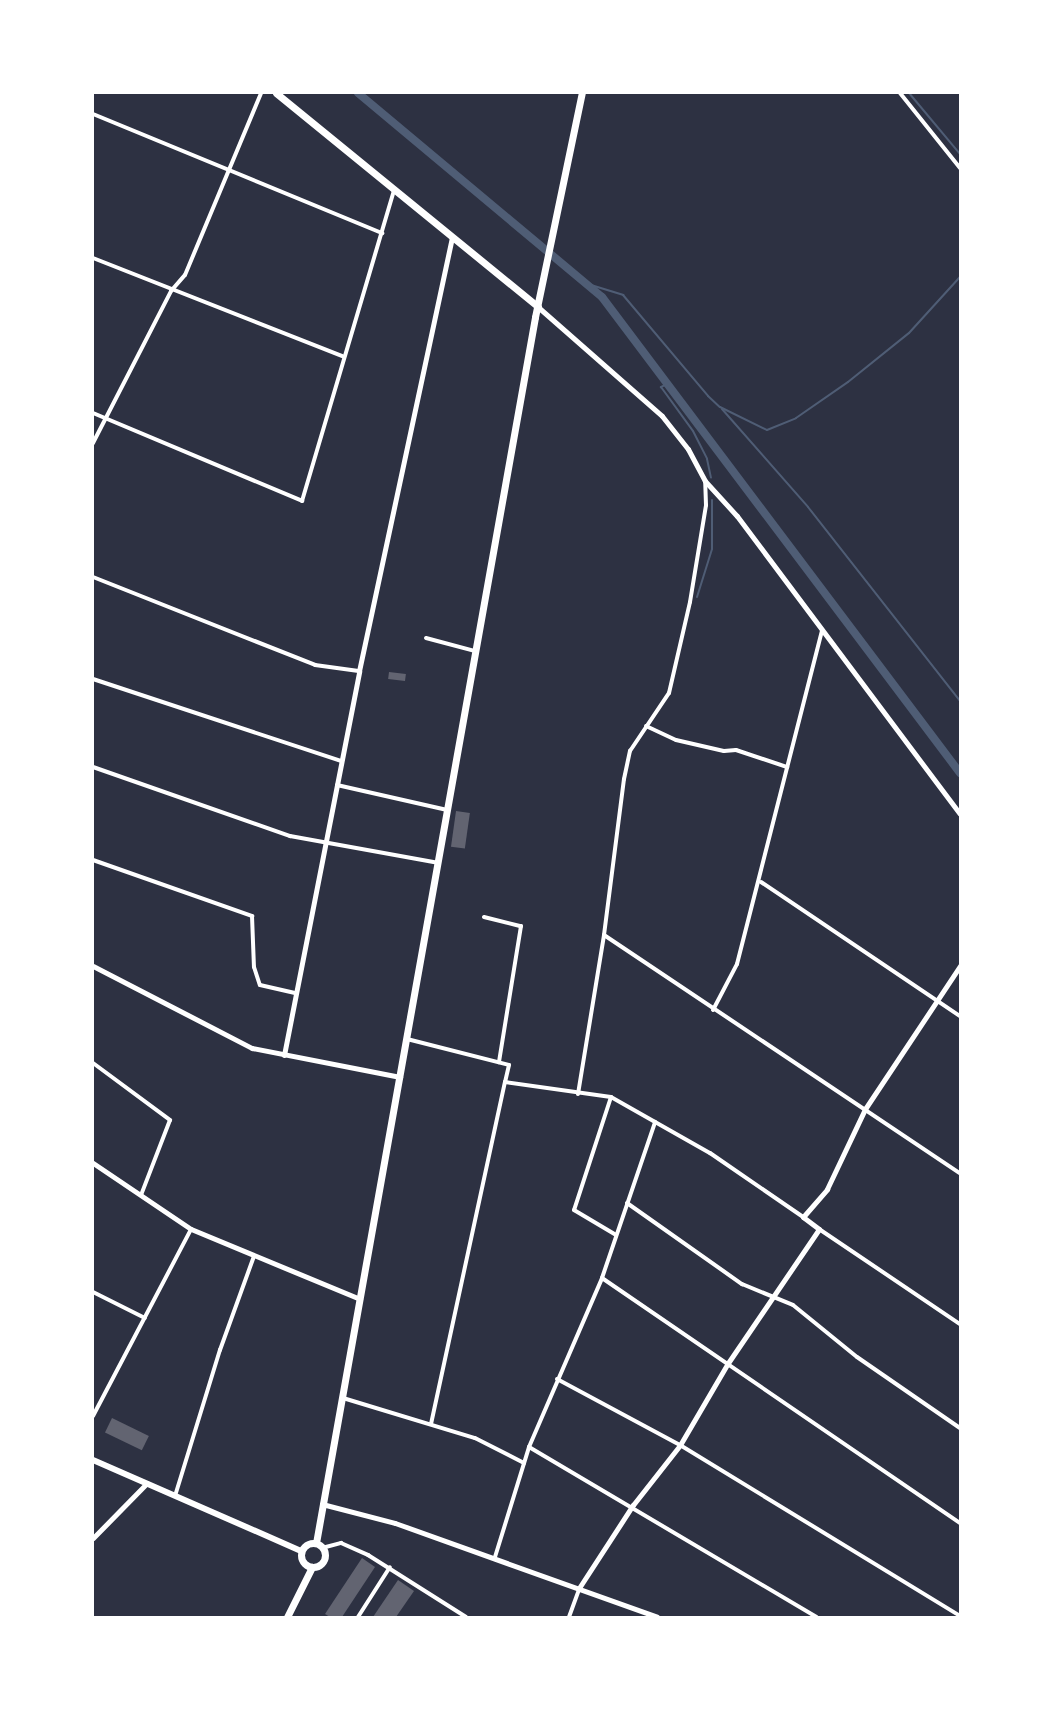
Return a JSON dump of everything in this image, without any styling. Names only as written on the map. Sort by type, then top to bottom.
[{"type":"main road","points":[[276,93],[537,307]]},
{"type":"main road","points":[[287,1617],[312,1567],[322,1563],[319,1546],[322,1504],[343,1398],[537,307],[582,93]]},
{"type":"main road","points":[[93,1460],[301,1551]]},
{"type":"main road","points":[[312,1567],[302,1561],[301,1551],[306,1545],[319,1546]]},
{"type":"street","points":[[93,443],[171,291],[184,275],[226,169],[261,93]]},
{"type":"street","points":[[900,93],[960,168]]},
{"type":"street","points":[[93,114],[382,233]]},
{"type":"street","points":[[93,412],[302,501],[342,356],[394,192]]},
{"type":"street","points":[[284,1054],[359,671],[452,239]]},
{"type":"street","points":[[93,258],[171,291],[342,356]]},
{"type":"street","points":[[537,307],[662,416],[688,449],[705,481],[737,516],[960,814]]},
{"type":"street","points":[[578,1094],[604,935],[624,779],[630,751],[669,693],[690,602],[706,505],[705,481]]},
{"type":"street","points":[[93,577],[315,665],[359,671]]},
{"type":"street","points":[[713,1010],[737,964],[761,882],[767,839],[822,631]]},
{"type":"street","points":[[426,638],[476,651]]},
{"type":"street","points":[[93,679],[341,761]]},
{"type":"street","points":[[646,726],[676,740],[724,752],[736,750],[787,767]]},
{"type":"street","points":[[93,767],[290,836],[439,863]]},
{"type":"street","points":[[337,785],[448,810]]},
{"type":"street","points":[[93,860],[252,916],[254,967],[260,984],[296,993]]},
{"type":"street","points":[[761,882],[960,1016]]},
{"type":"street","points":[[484,917],[521,926],[499,1062]]},
{"type":"street","points":[[604,935],[960,1173]]},
{"type":"street","points":[[93,966],[252,1048],[400,1077]]},
{"type":"street","points":[[803,1217],[827,1189],[865,1109],[960,966]]},
{"type":"street","points":[[407,1040],[509,1065],[430,1424]]},
{"type":"street","points":[[93,1063],[170,1120],[140,1197]]},
{"type":"street","points":[[506,1082],[612,1097],[710,1153],[960,1324]]},
{"type":"street","points":[[612,1097],[574,1210],[616,1235]]},
{"type":"street","points":[[495,1557],[529,1447],[602,1278],[655,1122]]},
{"type":"street","points":[[93,1164],[191,1229],[360,1299]]},
{"type":"street","points":[[627,1203],[742,1284],[793,1305],[857,1357],[960,1428]]},
{"type":"street","points":[[93,1416],[191,1229]]},
{"type":"street","points":[[569,1617],[579,1588],[633,1505],[680,1445],[728,1363],[819,1229]]},
{"type":"street","points":[[176,1496],[254,1256]]},
{"type":"street","points":[[602,1278],[960,1523]]},
{"type":"street","points":[[93,1292],[145,1318]]},
{"type":"street","points":[[557,1379],[680,1445],[960,1616]]},
{"type":"street","points":[[343,1398],[475,1438],[524,1463]]},
{"type":"street","points":[[529,1447],[633,1505],[817,1617]]},
{"type":"street","points":[[93,1538],[147,1483]]},
{"type":"street","points":[[322,1504],[395,1522],[657,1617]]},
{"type":"street","points":[[319,1546],[341,1543],[390,1567],[463,1616]]},
{"type":"street","points":[[358,1617],[390,1567]]},
{"type":"building","points":[[389,672],[406,674],[405,681],[388,679]]},
{"type":"building","points":[[456,811],[470,813],[465,849],[451,847]]},
{"type":"building","points":[[112,1418],[149,1436],[142,1450],[105,1432]]},
{"type":"building","points":[[362,1558],[375,1567],[342,1617],[330,1617],[325,1614]]},
{"type":"building","points":[[398,1580],[414,1591],[396,1617],[373,1617]]},
{"type":"waterway","points":[[358,93],[602,297],[960,773]]},
{"type":"waterway","points":[[909,93],[960,154]]},
{"type":"waterway","points":[[591,285],[623,295],[708,396],[720,407],[767,430],[796,418],[848,382],[909,333],[960,277]]},
{"type":"waterway","points":[[667,384],[661,387],[693,431],[707,459],[711,478]]},
{"type":"waterway","points":[[722,409],[808,507],[960,701]]},
{"type":"waterway","points":[[697,597],[712,549],[712,500]]}]
